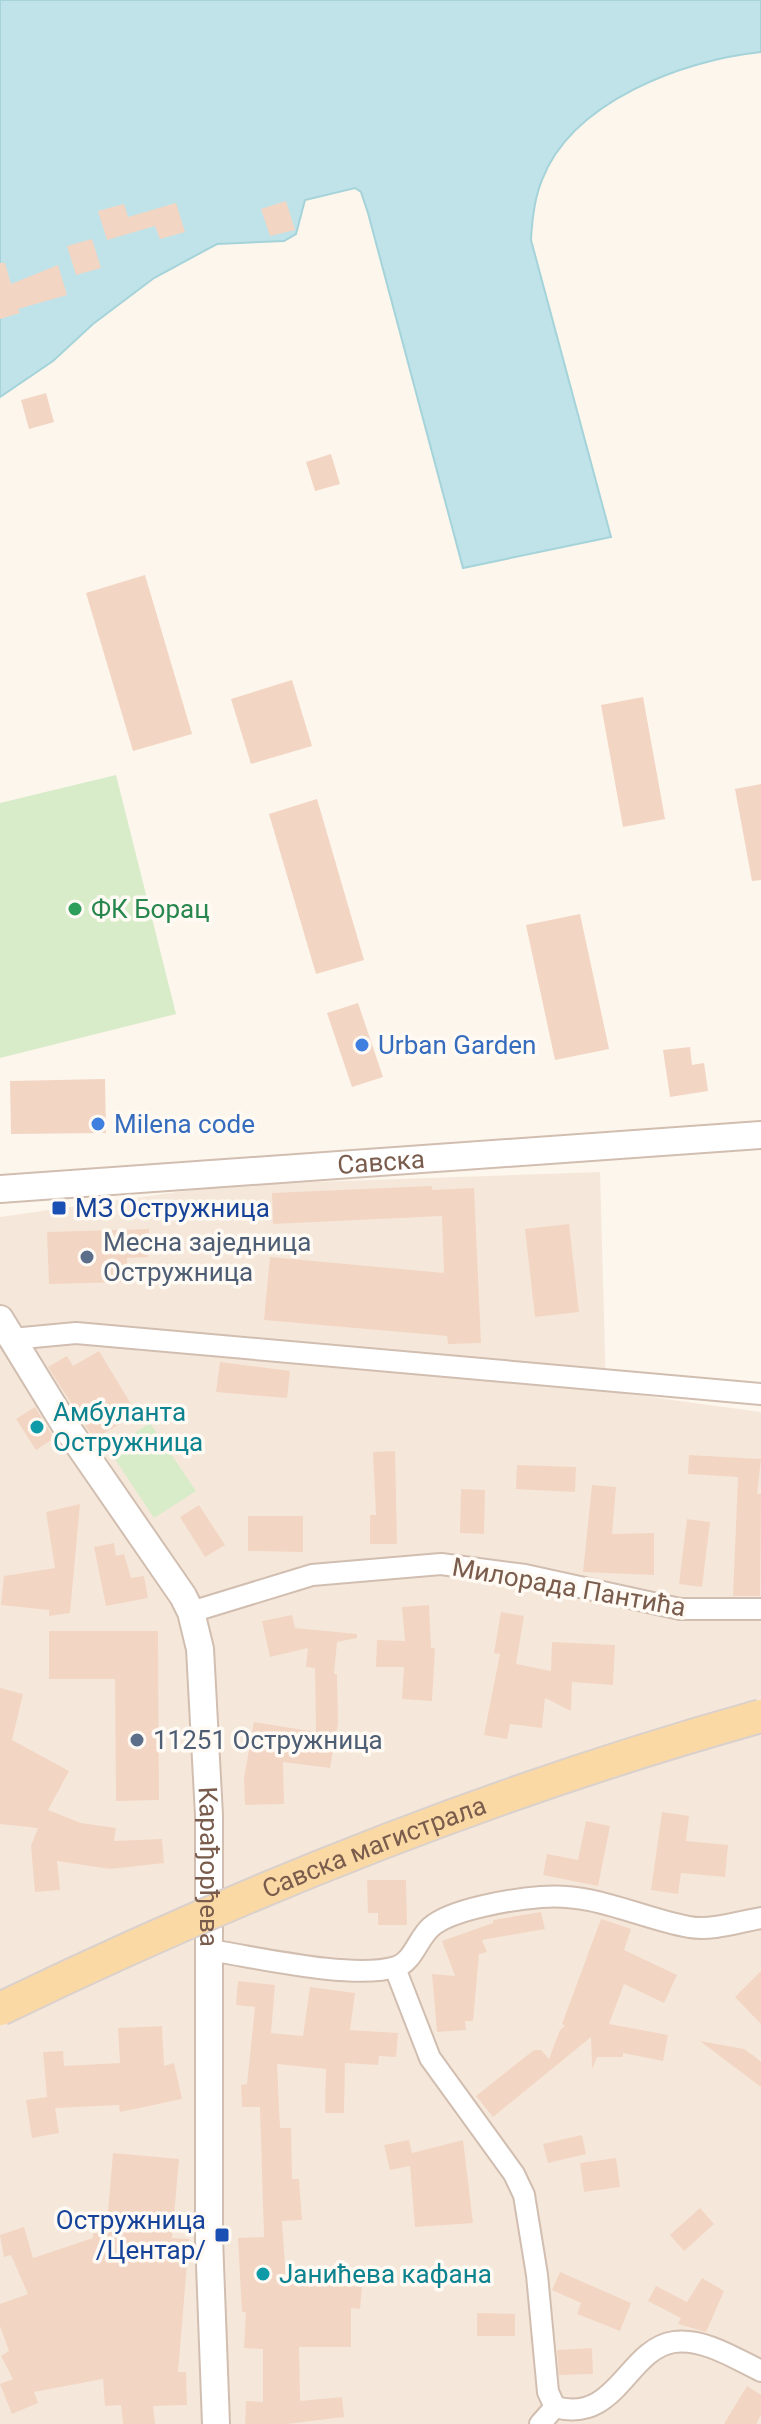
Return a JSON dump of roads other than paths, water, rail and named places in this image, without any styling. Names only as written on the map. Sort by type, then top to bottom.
[{"type":"main road","name":"Савска магистрала","points":[[0,2009],[243,1899],[349,1856],[584,1771],[761,1716]]},
{"type":"street","name":"Савска","points":[[0,1189],[761,1135]]},
{"type":"street","points":[[6,1329],[36,1335],[91,1334],[761,1394]]},
{"type":"street","name":"Карађорђева","points":[[6,1329],[65,1425],[163,1564],[191,1612],[200,1649],[209,1815],[209,2238],[216,2424]]},
{"type":"street","name":"Милорада Пантића","points":[[191,1612],[312,1575],[441,1564],[525,1575],[680,1609],[761,1609]]},
{"type":"street","points":[[209,1950],[338,1969],[395,1968],[409,1958],[433,1924],[486,1907],[542,1897],[600,1902],[699,1928],[761,1918]]},
{"type":"street","points":[[395,1968],[430,2058],[514,2174],[524,2195],[537,2275],[548,2392],[555,2407],[586,2421],[599,2415],[615,2404],[652,2351],[663,2345],[696,2343],[761,2371]]},
{"type":"street","points":[[540,2424],[555,2407]]},
{"type":"water","points":[[0,0],[761,0],[761,52],[699,64],[666,75],[604,107],[578,128],[557,152],[537,195],[531,240],[611,537],[463,568],[368,213],[361,192],[355,188],[305,200],[296,234],[284,241],[217,244],[154,278],[93,324],[53,361],[0,397]]},
{"type":"place","name":"ФК Борац","points":[[75,909]]},
{"type":"place","name":"Urban Garden","points":[[362,1045]]},
{"type":"place","name":"Milena code","points":[[98,1124]]},
{"type":"place","name":"МЗ Остружница","points":[[59,1208]]},
{"type":"place","name":"Месна заједница Остружница","points":[[87,1257]]},
{"type":"place","name":"Амбуланта Остружница","points":[[37,1427]]},
{"type":"place","name":"11251 Остружница","points":[[137,1740]]},
{"type":"place","name":"Остружница /Центар/","points":[[222,2235]]},
{"type":"place","name":"Јанићева кафана","points":[[263,2274]]}]
